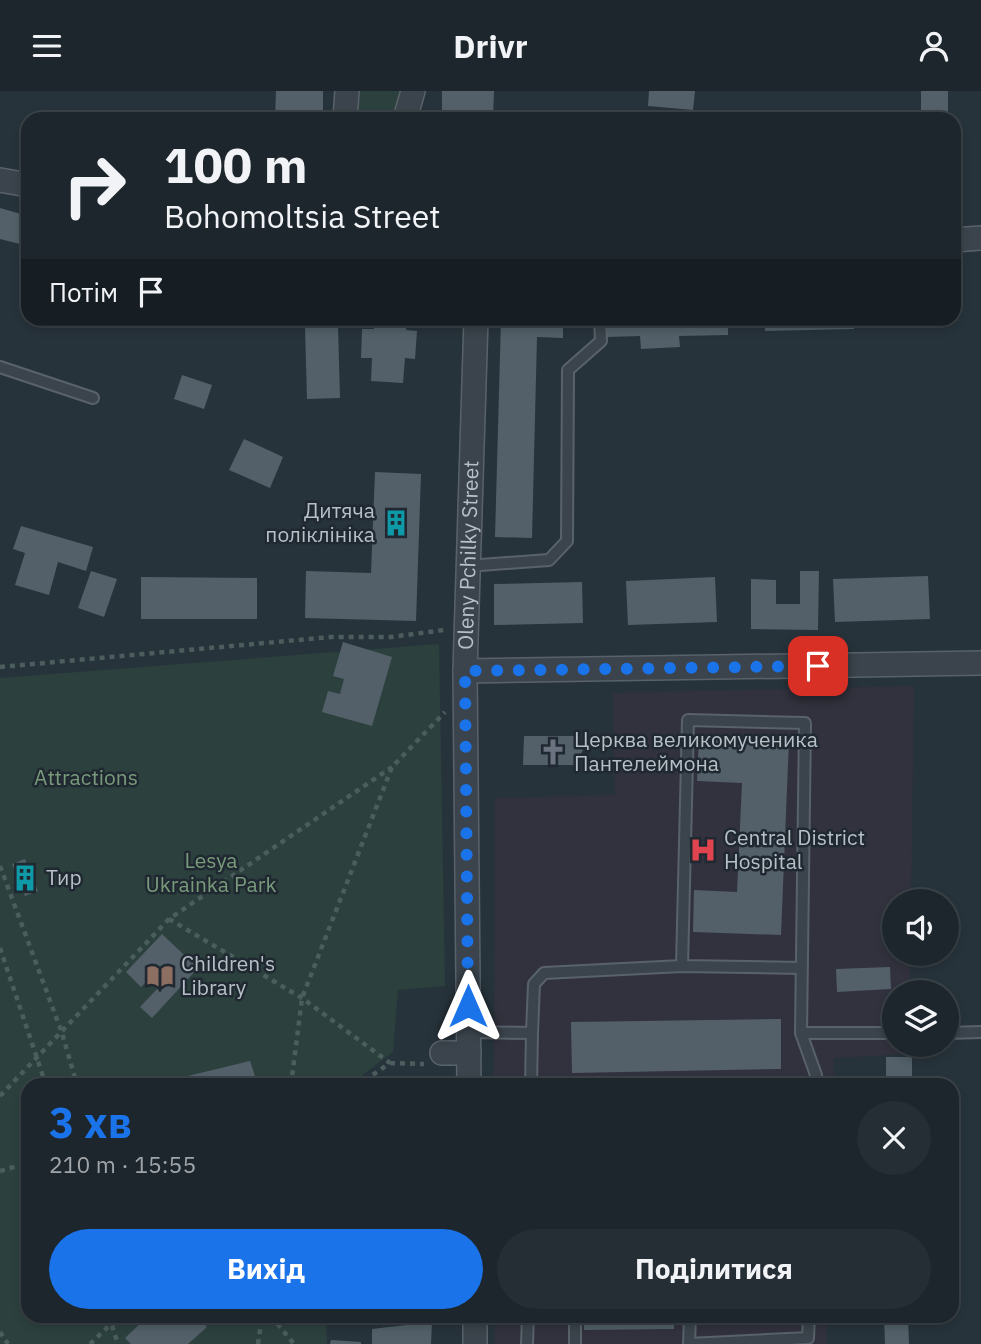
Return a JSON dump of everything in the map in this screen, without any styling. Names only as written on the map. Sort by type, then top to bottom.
[{"type":"street","points":[[346,112],[347,91]]},
{"type":"street","points":[[407,112],[413,91]]},
{"type":"street","points":[[0,180],[21,184]]},
{"type":"street","points":[[961,239],[981,238]]},
{"type":"street","name":"Oleny Pchilky Street","points":[[469,1078],[465,681],[476,326]]},
{"type":"street","points":[[465,681],[981,663]]},
{"type":"street","points":[[442,1053],[468,1042]]},
{"type":"street","points":[[475,1323],[475,1344]]},
{"type":"lane","points":[[467,566],[550,560],[567,541],[568,370],[601,341],[600,326]]},
{"type":"lane","points":[[0,367],[93,398]]},
{"type":"lane","points":[[682,966],[688,720],[805,723],[802,1033],[816,1078]]},
{"type":"lane","points":[[531,1078],[534,984],[544,974],[682,966],[802,968]]},
{"type":"lane","points":[[468,1042],[532,1033]]},
{"type":"lane","points":[[802,1033],[882,1033]]},
{"type":"lane","points":[[959,1033],[981,1033]]},
{"type":"lane","points":[[527,1344],[528,1323]]},
{"type":"lane","points":[[575,1323],[575,1344]]},
{"type":"lane","points":[[690,1323],[690,1344],[808,1338],[809,1323]]},
{"type":"path","points":[[0,667],[331,637],[391,637],[466,627]]},
{"type":"path","points":[[0,1096],[169,919],[392,767],[465,681]]},
{"type":"path","points":[[292,1078],[302,998],[392,767]]},
{"type":"path","points":[[0,866],[62,1033],[75,1078]]},
{"type":"path","points":[[169,919],[302,998],[390,1063],[368,1078]]},
{"type":"path","points":[[0,948],[44,1078]]},
{"type":"path","points":[[0,1171],[21,1165]]},
{"type":"path","points":[[90,1344],[111,1323],[118,1344]]},
{"type":"path","points":[[258,1344],[261,1323]]},
{"type":"path","points":[[276,1323],[293,1344]]},
{"type":"path","points":[[0,1332],[8,1344]]},
{"type":"shaded area","name":"Central District Hospital","points":[[914,686],[911,889],[882,889],[882,966],[910,966],[910,980],[882,980],[882,1055],[834,1058],[833,1078],[494,1078],[495,798],[615,795],[613,693]]},
{"type":"shaded area","points":[[494,1323],[827,1323],[827,1344],[495,1344]]},
{"type":"green space","points":[[357,91],[402,91],[397,112],[355,112]]},
{"type":"green space","name":"Lesya Ukrainka Park","points":[[439,644],[445,986],[398,990],[393,1052],[358,1078],[21,1078],[21,1323],[326,1323],[327,1344],[0,1344],[0,678]]},
{"type":"building","points":[[276,91],[323,91],[323,112],[275,112]]},
{"type":"building","points":[[442,91],[494,91],[493,112],[442,112]]},
{"type":"building","points":[[649,91],[695,91],[693,110],[648,106]]},
{"type":"building","points":[[921,91],[948,91],[948,112],[921,112]]},
{"type":"building","points":[[0,208],[21,214],[21,244],[0,239]]},
{"type":"building","points":[[338,326],[340,398],[307,399],[305,327]]},
{"type":"building","points":[[374,326],[406,326],[406,330],[417,331],[415,359],[405,358],[403,383],[371,381],[372,358],[361,358],[362,329],[374,329]]},
{"type":"building","points":[[501,326],[563,326],[563,338],[537,337],[532,538],[495,537]]},
{"type":"building","points":[[606,326],[728,326],[728,335],[679,336],[680,347],[641,349],[640,336],[607,337]]},
{"type":"building","points":[[765,326],[854,326],[854,329],[765,331]]},
{"type":"building","points":[[182,375],[212,385],[204,409],[174,399]]},
{"type":"building","points":[[244,439],[283,457],[270,488],[229,470]]},
{"type":"building","name":"Дитяча поліклініка","points":[[375,472],[421,474],[416,621],[305,618],[306,571],[371,573]]},
{"type":"building","points":[[21,526],[93,547],[86,571],[58,562],[49,595],[15,585],[25,553],[13,549]]},
{"type":"building","points":[[91,571],[117,579],[104,617],[78,608]]},
{"type":"building","points":[[800,571],[819,571],[818,630],[751,629],[751,579],[776,580],[776,604],[800,604]]},
{"type":"building","points":[[928,576],[930,619],[835,622],[833,579]]},
{"type":"building","points":[[141,577],[257,578],[257,619],[141,619]]},
{"type":"building","points":[[715,577],[717,622],[628,625],[626,581]]},
{"type":"building","points":[[582,582],[583,623],[494,625],[494,584]]},
{"type":"building","points":[[343,642],[392,657],[372,726],[322,712],[328,691],[340,694],[344,679],[333,676]]},
{"type":"building","name":"Церква великомученика Пантелеймона","points":[[524,736],[575,736],[583,750],[575,765],[523,765]]},
{"type":"building","points":[[699,737],[789,740],[781,935],[693,932],[694,890],[737,892],[742,783],[697,781]]},
{"type":"building","name":"Тир","points":[[25,859],[38,891],[25,896],[12,864]]},
{"type":"building","name":"Children's Library","points":[[162,934],[198,968],[152,1018],[140,1007],[157,989],[148,980],[141,987],[126,972]]},
{"type":"building","points":[[890,967],[891,980],[882,980],[882,990],[837,992],[836,969]]},
{"type":"building","points":[[781,1019],[781,1069],[572,1073],[571,1022]]},
{"type":"building","points":[[886,1057],[912,1057],[912,1078],[886,1078]]},
{"type":"building","points":[[250,1061],[256,1078],[179,1078]]},
{"type":"building","points":[[141,1323],[203,1323],[207,1327],[188,1344],[131,1344],[125,1338]]},
{"type":"building","points":[[432,1323],[431,1344],[372,1344],[372,1329]]},
{"type":"building","points":[[584,1323],[674,1323],[674,1329],[584,1330]]},
{"type":"building","points":[[884,1323],[908,1323],[909,1344],[885,1344]]},
{"type":"building","points":[[331,1340],[361,1342],[361,1344],[330,1344]]},
{"type":"place","name":"Дитяча поліклініка","points":[[396,523]]},
{"type":"place","name":"Церква великомученика Пантелеймона","points":[[553,752]]},
{"type":"place","name":"Central District Hospital","points":[[703,850]]},
{"type":"place","name":"Тир","points":[[25,878]]},
{"type":"place","name":"Children's Library","points":[[160,976]]},
{"type":"route","points":[[468,1006],[465,671],[818,666]]},
{"type":"park label","name":"Attractions","points":[[86,778]]}]
